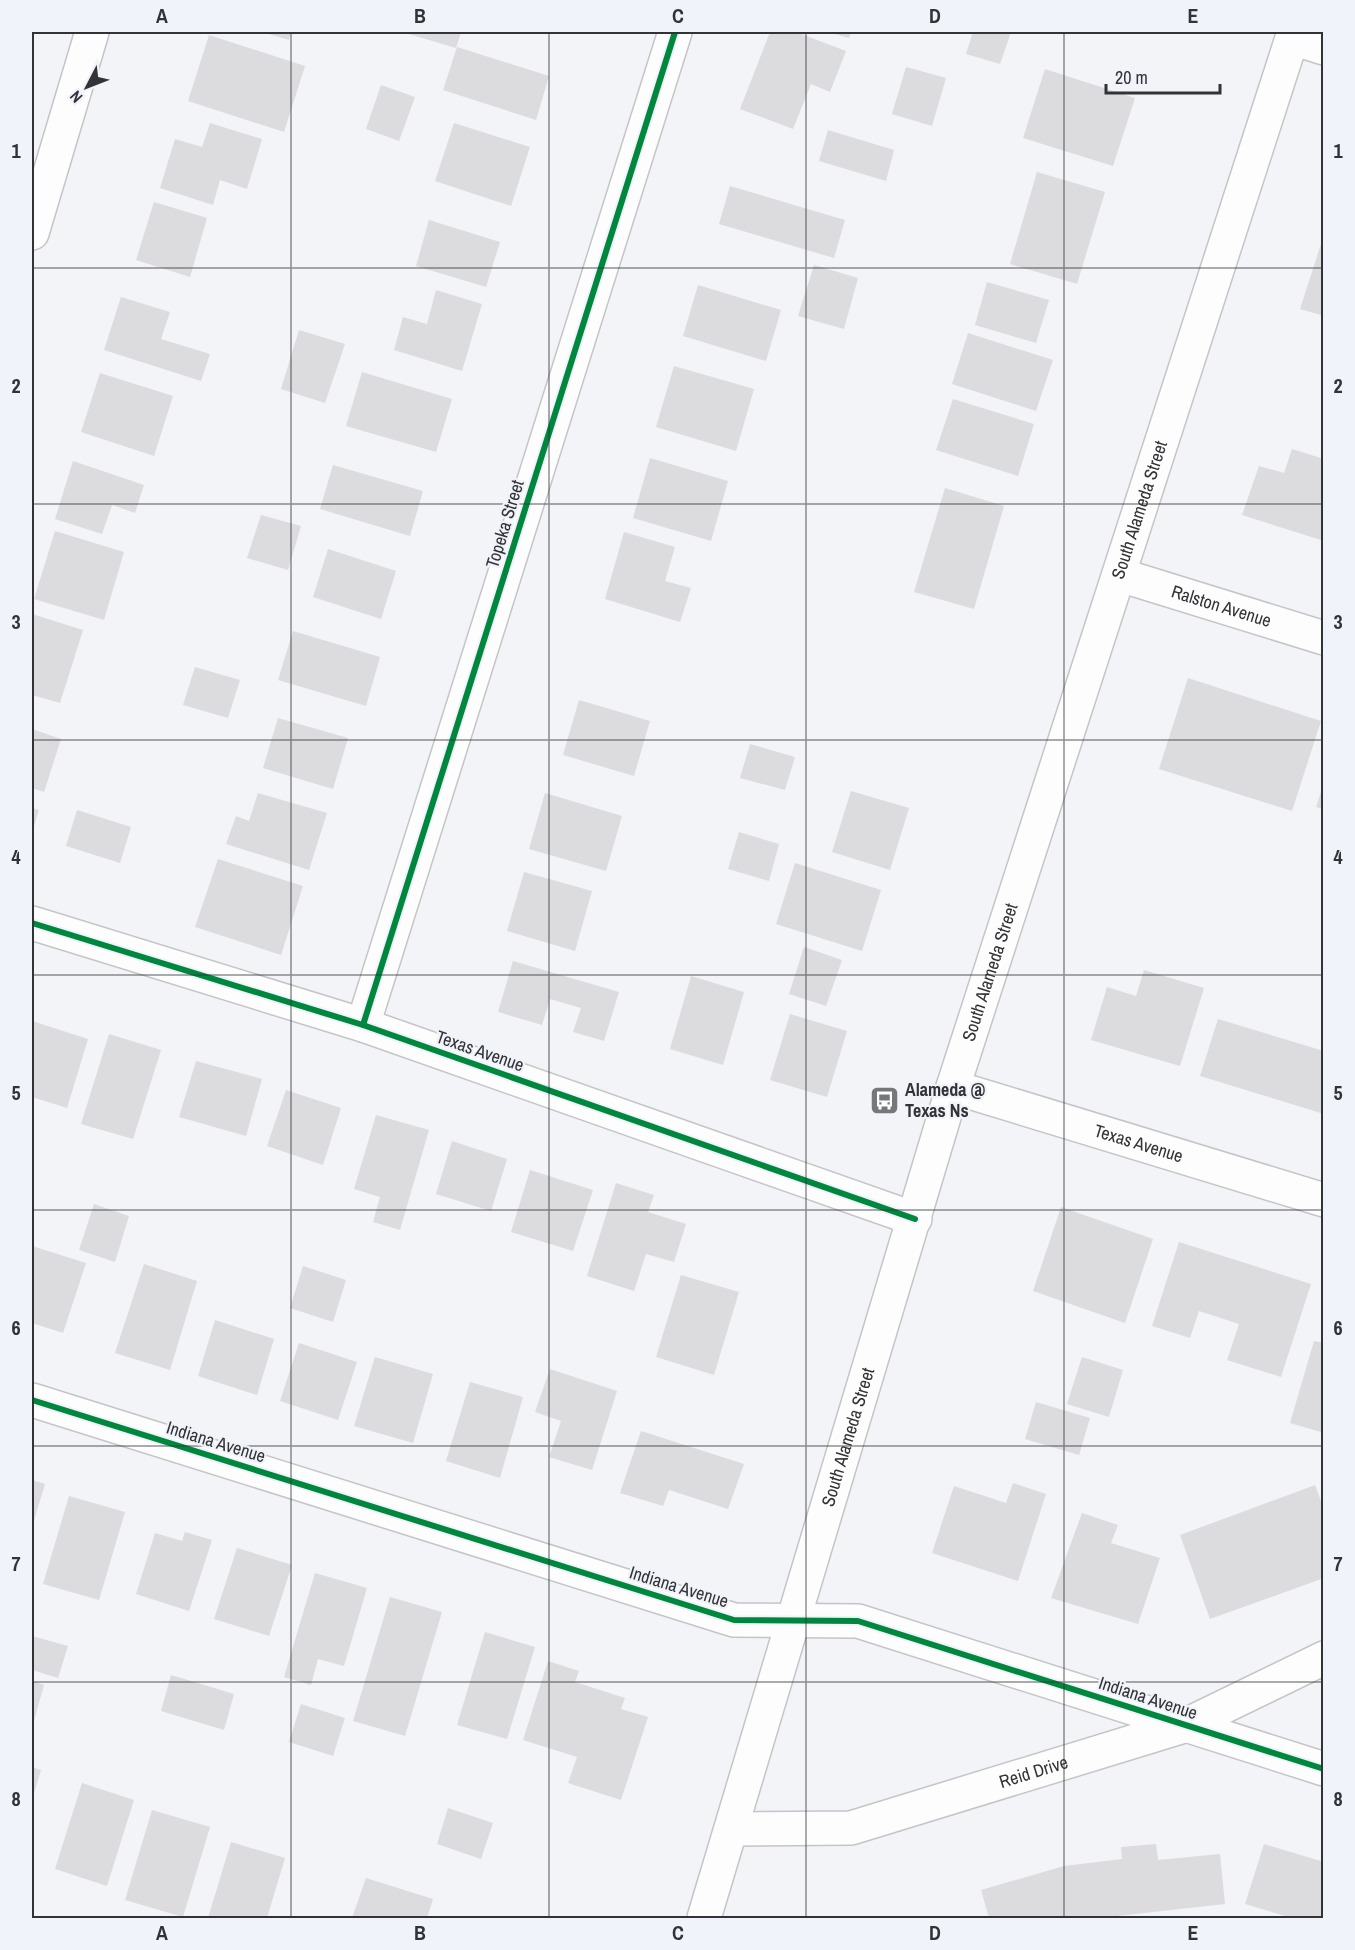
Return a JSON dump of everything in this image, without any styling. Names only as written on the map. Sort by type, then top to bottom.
[{"type":"street","points":[[32,233],[92,32]]},
{"type":"street","name":"Topeka Street","points":[[363,1025],[675,32]]},
{"type":"street","points":[[1293,35],[1323,48]]},
{"type":"street","name":"South Alameda Street","points":[[704,1918],[953,1087],[1293,35]]},
{"type":"street","name":"Ralston Avenue","points":[[1120,575],[1323,638]]},
{"type":"street","name":"Texas Avenue","points":[[32,923],[363,1025],[915,1219]]},
{"type":"street","name":"Texas Avenue","points":[[953,1087],[1323,1200]]},
{"type":"street","name":"Indiana Avenue","points":[[32,1400],[734,1620],[858,1621],[1184,1726],[1323,1768]]},
{"type":"street","name":"Reid Drive","points":[[732,1829],[851,1828],[1184,1726],[1323,1658]]},
{"type":"building","points":[[262,32],[291,32],[289,40]]},
{"type":"building","points":[[402,32],[461,32],[456,48]]},
{"type":"building","points":[[770,32],[796,32],[846,51],[830,92],[811,84],[793,129],[740,109]]},
{"type":"building","points":[[828,32],[851,32],[849,38]]},
{"type":"building","points":[[973,32],[1011,32],[1000,64],[966,54]]},
{"type":"building","points":[[209,35],[305,66],[284,132],[188,101]]},
{"type":"building","points":[[457,47],[549,76],[536,120],[443,90]]},
{"type":"building","points":[[906,67],[946,78],[932,126],[892,114]]},
{"type":"building","points":[[1045,69],[1135,98],[1113,166],[1023,138]]},
{"type":"building","points":[[381,85],[415,97],[399,141],[366,129]]},
{"type":"building","points":[[210,123],[262,139],[247,189],[220,180],[213,205],[160,188],[175,139],[202,147]]},
{"type":"building","points":[[454,123],[530,147],[511,206],[435,181]]},
{"type":"building","points":[[828,130],[894,150],[886,181],[819,161]]},
{"type":"building","points":[[1037,172],[1105,192],[1077,284],[1010,264]]},
{"type":"building","points":[[730,186],[845,220],[834,258],[719,224]]},
{"type":"building","points":[[154,202],[207,218],[190,277],[136,260]]},
{"type":"building","points":[[429,220],[500,242],[486,287],[416,266]]},
{"type":"building","points":[[1324,238],[1324,316],[1300,309]]},
{"type":"building","points":[[814,265],[858,278],[844,329],[798,316]]},
{"type":"building","points":[[987,282],[1049,300],[1036,343],[975,325]]},
{"type":"building","points":[[698,285],[781,310],[766,361],[683,336]]},
{"type":"building","points":[[436,290],[482,304],[462,371],[394,350],[403,317],[427,324]]},
{"type":"building","points":[[121,297],[170,312],[161,339],[210,354],[201,381],[104,350]]},
{"type":"building","points":[[299,330],[345,344],[325,403],[281,389]]},
{"type":"building","points":[[968,333],[1053,360],[1036,411],[952,384]]},
{"type":"building","points":[[674,366],[754,389],[736,451],[656,427]]},
{"type":"building","points":[[362,372],[452,399],[436,452],[346,426]]},
{"type":"building","points":[[100,373],[173,396],[154,456],[81,432]]},
{"type":"building","points":[[953,399],[1034,424],[1018,476],[936,450]]},
{"type":"building","points":[[1292,449],[1324,459],[1324,541],[1242,515],[1259,466],[1284,473]]},
{"type":"building","points":[[650,458],[728,481],[711,541],[633,518]]},
{"type":"building","points":[[73,461],[144,485],[135,513],[112,505],[102,534],[55,519]]},
{"type":"building","points":[[333,465],[423,491],[410,536],[320,509]]},
{"type":"building","points":[[945,488],[1004,506],[974,609],[914,592]]},
{"type":"building","points":[[261,515],[301,526],[288,570],[247,558]]},
{"type":"building","points":[[55,531],[124,552],[104,620],[34,599]]},
{"type":"building","points":[[624,532],[675,547],[665,581],[691,588],[680,622],[605,599]]},
{"type":"building","points":[[328,549],[396,571],[381,619],[313,597]]},
{"type":"building","points":[[32,614],[83,630],[60,703],[32,695]]},
{"type":"building","points":[[293,631],[380,657],[366,706],[278,680]]},
{"type":"building","points":[[195,667],[240,680],[228,718],[183,705]]},
{"type":"building","points":[[1188,678],[1321,721],[1292,811],[1159,769]]},
{"type":"building","points":[[579,700],[650,721],[634,776],[563,755]]},
{"type":"building","points":[[278,718],[348,738],[333,789],[263,768]]},
{"type":"building","points":[[32,729],[61,739],[44,792],[32,788]]},
{"type":"building","points":[[750,744],[795,757],[785,790],[740,778]]},
{"type":"building","points":[[1324,786],[1324,809],[1316,807]]},
{"type":"building","points":[[851,791],[909,808],[890,870],[832,852]]},
{"type":"building","points":[[258,793],[327,813],[309,870],[226,844],[236,816],[249,821]]},
{"type":"building","points":[[545,793],[622,816],[606,871],[529,849]]},
{"type":"building","points":[[32,808],[39,810],[32,833]]},
{"type":"building","points":[[77,810],[131,827],[120,863],[66,846]]},
{"type":"building","points":[[739,832],[779,844],[769,881],[728,869]]},
{"type":"building","points":[[218,859],[303,886],[281,955],[195,927]]},
{"type":"building","points":[[795,863],[881,890],[862,951],[776,924]]},
{"type":"building","points":[[524,872],[592,891],[575,951],[507,931]]},
{"type":"building","points":[[804,947],[842,960],[826,1006],[789,994]]},
{"type":"building","points":[[513,961],[619,992],[604,1041],[573,1032],[581,1008],[550,999],[542,1025],[498,1012]]},
{"type":"building","points":[[1144,970],[1204,988],[1180,1066],[1091,1040],[1107,987],[1136,996]]},
{"type":"building","points":[[691,976],[744,992],[723,1065],[670,1049]]},
{"type":"building","points":[[790,1014],[847,1031],[827,1097],[770,1080]]},
{"type":"building","points":[[1218,1019],[1324,1051],[1324,1114],[1200,1076]]},
{"type":"building","points":[[32,1021],[88,1039],[67,1108],[32,1097]]},
{"type":"building","points":[[109,1034],[161,1050],[133,1139],[81,1124]]},
{"type":"building","points":[[196,1061],[262,1079],[246,1136],[179,1117]]},
{"type":"building","points":[[286,1090],[341,1108],[323,1165],[267,1146]]},
{"type":"building","points":[[376,1115],[429,1130],[400,1230],[373,1222],[380,1197],[354,1189]]},
{"type":"building","points":[[452,1141],[507,1159],[491,1211],[436,1194]]},
{"type":"building","points":[[530,1170],[593,1190],[573,1251],[511,1232]]},
{"type":"building","points":[[616,1183],[654,1195],[648,1212],[686,1224],[674,1262],[646,1254],[634,1291],[587,1276]]},
{"type":"building","points":[[94,1204],[129,1216],[115,1262],[79,1250]]},
{"type":"building","points":[[1061,1207],[1153,1239],[1125,1323],[1033,1291]]},
{"type":"building","points":[[1179,1242],[1311,1284],[1281,1377],[1227,1360],[1239,1324],[1199,1311],[1190,1338],[1152,1326]]},
{"type":"building","points":[[32,1246],[86,1263],[63,1333],[32,1323]]},
{"type":"building","points":[[144,1264],[197,1281],[170,1370],[115,1353]]},
{"type":"building","points":[[303,1266],[346,1280],[333,1322],[290,1308]]},
{"type":"building","points":[[681,1275],[739,1292],[714,1375],[656,1357]]},
{"type":"building","points":[[215,1320],[274,1339],[257,1395],[198,1376]]},
{"type":"building","points":[[1314,1341],[1324,1343],[1324,1433],[1290,1423]]},
{"type":"building","points":[[299,1343],[357,1362],[338,1420],[280,1401]]},
{"type":"building","points":[[375,1357],[433,1374],[413,1443],[354,1426]]},
{"type":"building","points":[[1082,1357],[1123,1370],[1109,1417],[1067,1404]]},
{"type":"building","points":[[550,1369],[617,1391],[592,1470],[549,1457],[561,1421],[535,1412]]},
{"type":"building","points":[[470,1382],[523,1397],[500,1478],[446,1461]]},
{"type":"building","points":[[1036,1402],[1090,1418],[1079,1455],[1025,1439]]},
{"type":"building","points":[[641,1431],[744,1464],[728,1509],[669,1490],[663,1506],[620,1493]]},
{"type":"building","points":[[32,1480],[45,1484],[32,1527]]},
{"type":"building","points":[[1013,1483],[1046,1494],[1018,1581],[932,1553],[954,1486],[1006,1503]]},
{"type":"building","points":[[1315,1485],[1324,1509],[1324,1578],[1210,1619],[1180,1535]]},
{"type":"building","points":[[69,1496],[125,1512],[99,1600],[43,1584]]},
{"type":"building","points":[[1082,1513],[1118,1525],[1111,1543],[1160,1558],[1138,1624],[1051,1598]]},
{"type":"building","points":[[185,1532],[212,1540],[189,1611],[136,1594],[155,1533],[182,1541]]},
{"type":"building","points":[[237,1548],[292,1565],[269,1636],[214,1619]]},
{"type":"building","points":[[315,1573],[367,1588],[344,1666],[318,1659],[311,1685],[284,1677]]},
{"type":"building","points":[[390,1597],[442,1612],[405,1736],[353,1721]]},
{"type":"building","points":[[485,1632],[535,1647],[507,1739],[457,1725]]},
{"type":"building","points":[[32,1636],[68,1646],[58,1678],[32,1670]]},
{"type":"building","points":[[548,1661],[579,1671],[575,1682],[625,1698],[621,1709],[648,1717],[621,1800],[568,1783],[577,1757],[523,1740]]},
{"type":"building","points":[[171,1675],[234,1694],[224,1730],[161,1711]]},
{"type":"building","points":[[32,1681],[44,1685],[32,1728]]},
{"type":"building","points":[[301,1704],[345,1718],[333,1756],[289,1742]]},
{"type":"building","points":[[32,1767],[41,1770],[32,1800]]},
{"type":"building","points":[[82,1783],[134,1800],[107,1886],[55,1869]]},
{"type":"building","points":[[448,1808],[493,1823],[481,1859],[437,1844]]},
{"type":"building","points":[[152,1810],[210,1827],[183,1917],[125,1900]]},
{"type":"building","points":[[231,1842],[285,1858],[267,1918],[208,1918]]},
{"type":"building","points":[[1156,1844],[1158,1860],[1220,1854],[1225,1904],[1099,1918],[989,1918],[981,1890],[1064,1866],[1122,1859],[1121,1847]]},
{"type":"building","points":[[1264,1844],[1324,1862],[1324,1918],[1292,1918],[1245,1904]]},
{"type":"building","points":[[366,1878],[433,1899],[427,1918],[352,1918]]},
{"type":"cycle path","points":[[363,1025],[675,32]]},
{"type":"cycle path","points":[[32,923],[363,1025],[915,1219]]},
{"type":"cycle path","points":[[32,1400],[734,1620],[858,1621],[1324,1769]]},
{"type":"place","name":"Alameda @ Texas Ns","points":[[884,1100]]}]
